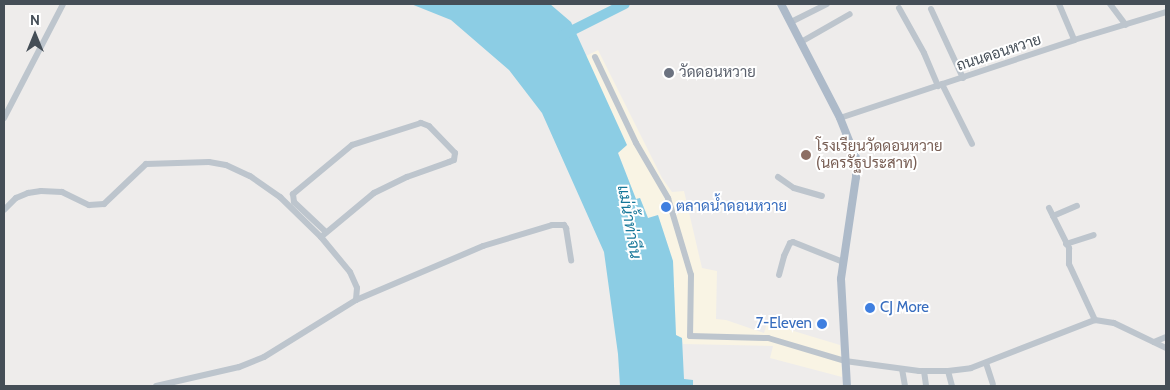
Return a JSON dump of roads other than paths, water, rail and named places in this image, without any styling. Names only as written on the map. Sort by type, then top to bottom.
[{"type":"main road","points":[[781,4],[840,118],[855,152],[857,165],[843,262],[841,297],[847,386]]},
{"type":"street","points":[[4,118],[63,4]]},
{"type":"street","points":[[791,22],[827,4]]},
{"type":"street","points":[[1059,4],[1074,40]]},
{"type":"street","points":[[1110,4],[1126,25]]},
{"type":"street","points":[[899,8],[972,144]]},
{"type":"street","points":[[931,9],[963,78]]},
{"type":"street","name":"ถนนดอนหวาย","points":[[840,118],[1074,40],[1166,12]]},
{"type":"street","points":[[801,42],[850,14]]},
{"type":"street","points":[[595,57],[636,143],[668,198],[691,275],[690,336],[768,338],[845,361],[924,371],[948,371],[986,363],[1095,320],[1114,323],[1166,348]]},
{"type":"street","points":[[323,234],[374,193],[407,177],[444,165],[454,160],[455,153],[429,126],[421,123],[393,134],[361,141],[352,145],[293,194],[294,202],[323,234],[350,272],[357,288],[356,300]]},
{"type":"street","points":[[4,210],[16,198],[28,193],[41,191],[62,192],[89,205],[104,204],[146,164],[209,162],[226,165],[272,192],[323,234]]},
{"type":"street","points":[[778,177],[794,188],[822,196]]},
{"type":"street","points":[[1053,216],[1077,206]]},
{"type":"street","points":[[1049,208],[1069,250],[1069,264],[1095,320]]},
{"type":"street","points":[[156,386],[253,363],[356,300],[483,246],[552,225],[564,225],[566,228],[571,261]]},
{"type":"street","points":[[1066,244],[1094,235]]},
{"type":"street","points":[[779,275],[784,256],[790,243],[793,242],[843,262]]},
{"type":"street","points":[[1154,342],[1166,337]]},
{"type":"street","points":[[986,363],[993,384]]},
{"type":"street","points":[[902,369],[905,386]]},
{"type":"street","points":[[924,371],[926,386]]},
{"type":"street","points":[[948,371],[952,386]]},
{"type":"water","name":"แม่น้ำท่าจีน","points":[[411,4],[550,4],[571,22],[627,145],[618,153],[636,199],[640,198],[648,218],[658,215],[673,261],[676,335],[682,338],[684,379],[693,380],[693,386],[620,386],[618,354],[604,252],[542,113],[509,70],[451,20]]},
{"type":"waterway","points":[[563,35],[625,4]]},
{"type":"place","name":"วัดดอนหวาย","points":[[669,73]]},
{"type":"place","name":"โรงเรียนวัดดอนหวาย (นครรัฐประสาท)","points":[[806,155]]},
{"type":"place","name":"ตลาดน้ำดอนหวาย","points":[[666,207]]},
{"type":"place","name":"CJ More","points":[[870,308]]},
{"type":"place","name":"7-Eleven","points":[[822,324]]}]
